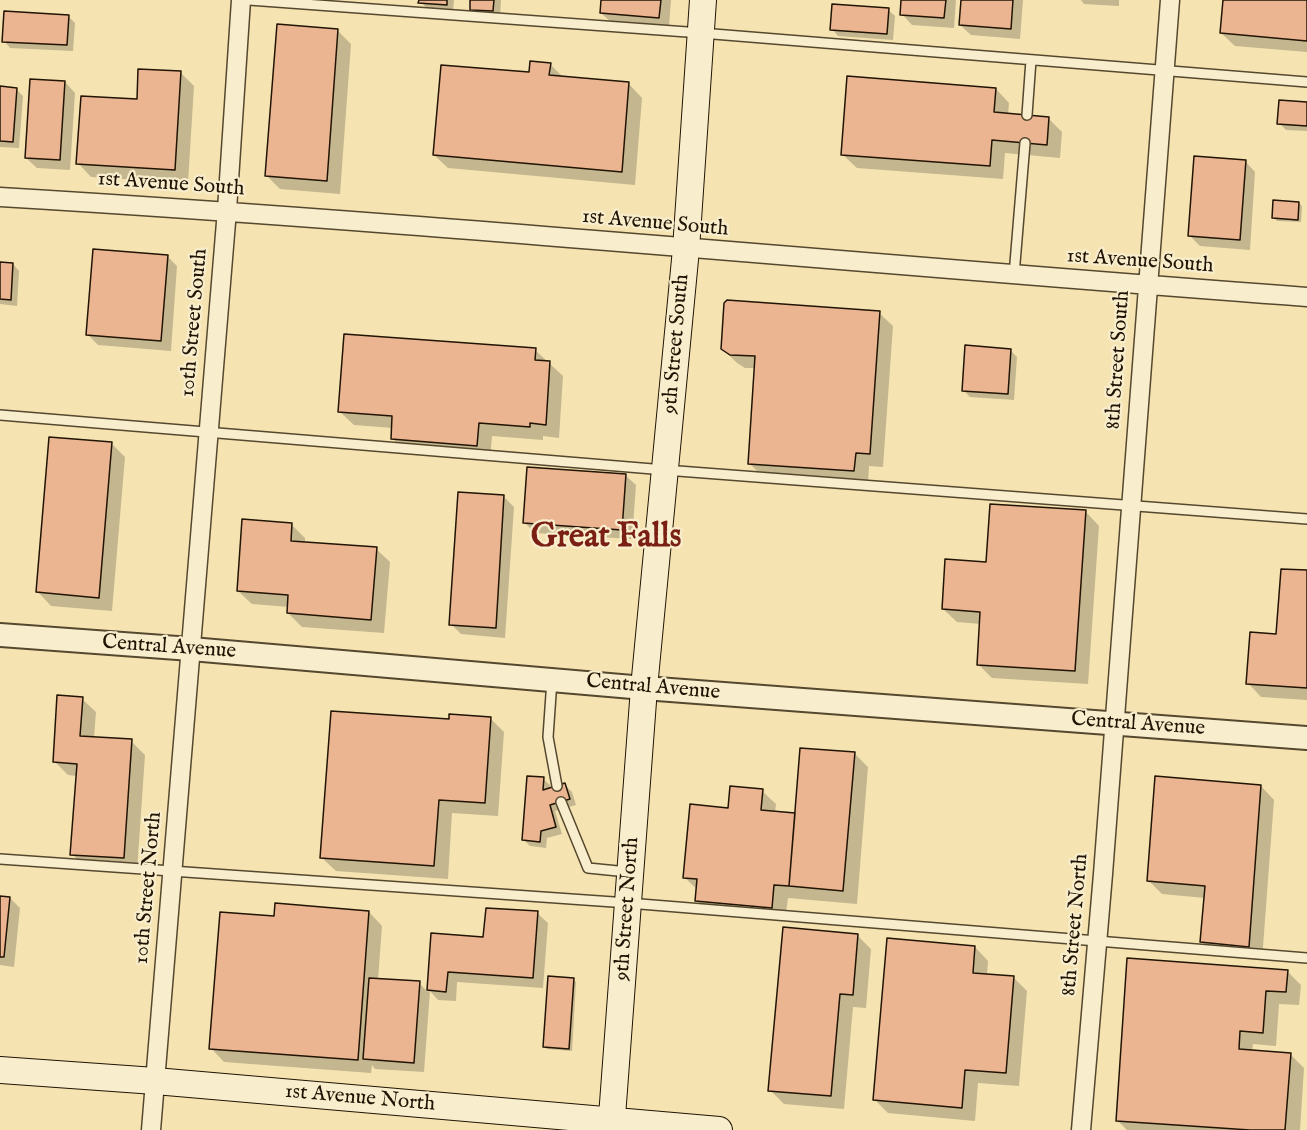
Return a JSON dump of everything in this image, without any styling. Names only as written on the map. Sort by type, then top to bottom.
[{"type":"main road","name":"9th Street South","points":[[644,688],[686,249],[703,0]]},
{"type":"main road","name":"9th Street North","points":[[611,1125],[644,688]]},
{"type":"main road","name":"1st Avenue North","points":[[0,1070],[155,1081],[611,1125],[719,1130]]},
{"type":"street","name":"10th Street South","points":[[191,649],[227,210],[241,0]]},
{"type":"street","name":"8th Street South","points":[[1114,723],[1170,0]]},
{"type":"street","name":"1st Avenue South","points":[[0,197],[227,210],[686,249],[1307,297]]},
{"type":"street","name":"Central Avenue","points":[[0,635],[644,688],[1307,738]]},
{"type":"street","name":"10th Street North","points":[[151,1130],[191,649]]},
{"type":"street","name":"8th Street North","points":[[1081,1130],[1114,723]]},
{"type":"lane","points":[[249,0],[701,33],[1307,82]]},
{"type":"lane","points":[[1028,115],[1031,60]]},
{"type":"lane","points":[[1014,275],[1025,143]]},
{"type":"lane","points":[[0,415],[665,470],[1307,519]]},
{"type":"lane","points":[[552,680],[548,737],[557,786]]},
{"type":"lane","points":[[561,802],[588,868],[630,872]]},
{"type":"lane","points":[[0,858],[628,903],[1307,958]]},
{"type":"building","points":[[419,0],[447,0],[447,5],[418,3]]},
{"type":"building","points":[[470,0],[494,0],[493,11],[470,10]]},
{"type":"building","points":[[601,0],[661,0],[659,18],[600,13]]},
{"type":"building","points":[[901,0],[946,0],[944,18],[900,15]]},
{"type":"building","points":[[961,0],[1013,0],[1011,29],[959,25]]},
{"type":"building","points":[[1223,0],[1307,0],[1307,41],[1220,33]]},
{"type":"building","points":[[832,4],[889,8],[887,34],[830,30]]},
{"type":"building","points":[[4,11],[69,15],[67,45],[2,42]]},
{"type":"building","points":[[277,24],[338,29],[327,181],[265,176]]},
{"type":"building","points":[[530,61],[551,63],[549,75],[629,82],[622,172],[433,155],[441,65],[529,72]]},
{"type":"building","points":[[138,69],[181,71],[175,170],[76,164],[81,96],[137,99]]},
{"type":"building","points":[[847,76],[996,88],[994,112],[1049,117],[1047,145],[992,140],[990,166],[841,155]]},
{"type":"building","points":[[30,79],[65,81],[60,160],[25,158]]},
{"type":"building","points":[[0,86],[17,88],[13,142],[0,141]]},
{"type":"building","points":[[1279,100],[1307,102],[1307,126],[1277,124]]},
{"type":"building","points":[[1194,156],[1246,160],[1240,240],[1188,236]]},
{"type":"building","points":[[1273,200],[1299,202],[1298,220],[1272,218]]},
{"type":"building","points":[[93,249],[168,255],[161,341],[86,335]]},
{"type":"building","points":[[0,262],[13,263],[11,300],[0,299]]},
{"type":"building","points":[[727,300],[880,311],[870,454],[856,453],[854,471],[748,464],[755,356],[730,355],[721,349],[724,303]]},
{"type":"building","points":[[344,334],[536,348],[535,360],[550,361],[546,425],[530,423],[530,427],[479,423],[477,446],[391,439],[392,416],[338,412]]},
{"type":"building","points":[[965,345],[1011,349],[1008,394],[962,391]]},
{"type":"building","points":[[49,437],[112,442],[99,598],[36,592]]},
{"type":"building","points":[[527,467],[626,474],[622,530],[523,523]]},
{"type":"building","points":[[458,492],[504,495],[496,628],[449,625]]},
{"type":"building","points":[[990,504],[1086,510],[1075,671],[977,665],[980,612],[942,609],[945,559],[986,562]]},
{"type":"building","points":[[242,519],[292,523],[291,541],[377,547],[371,620],[287,613],[288,595],[237,591]]},
{"type":"building","points":[[1281,569],[1307,570],[1307,688],[1246,684],[1250,632],[1276,634]]},
{"type":"building","points":[[57,695],[83,697],[80,736],[132,739],[124,858],[70,855],[77,764],[53,762]]},
{"type":"building","points":[[331,711],[449,719],[449,714],[491,717],[485,803],[439,800],[434,866],[320,858]]},
{"type":"building","points":[[800,748],[855,752],[843,891],[789,886]]},
{"type":"building","points":[[527,776],[544,777],[543,790],[565,783],[570,799],[550,805],[556,827],[541,831],[540,842],[522,840]]},
{"type":"building","points":[[1155,776],[1261,785],[1249,947],[1200,942],[1205,886],[1147,881]]},
{"type":"building","points":[[730,786],[763,789],[761,810],[795,813],[789,886],[774,885],[772,908],[695,901],[697,879],[683,878],[690,804],[728,808]]},
{"type":"building","points":[[0,896],[10,897],[4,957],[0,957]]},
{"type":"building","points":[[275,903],[369,911],[358,1060],[209,1049],[220,912],[274,916]]},
{"type":"building","points":[[486,908],[538,911],[533,978],[448,972],[446,992],[427,990],[431,933],[483,937]]},
{"type":"building","points":[[783,927],[858,934],[853,995],[840,994],[831,1096],[768,1091]]},
{"type":"building","points":[[887,938],[975,946],[973,973],[1014,976],[1006,1073],[965,1070],[962,1108],[873,1100]]},
{"type":"building","points":[[1127,958],[1288,970],[1286,992],[1266,991],[1263,1033],[1240,1031],[1239,1049],[1291,1053],[1285,1130],[1250,1130],[1116,1121]]},
{"type":"building","points":[[548,976],[574,978],[569,1049],[543,1047]]},
{"type":"building","points":[[369,978],[420,981],[414,1063],[363,1059]]},
{"type":"district","name":"Great Falls","points":[[606,539]]}]
